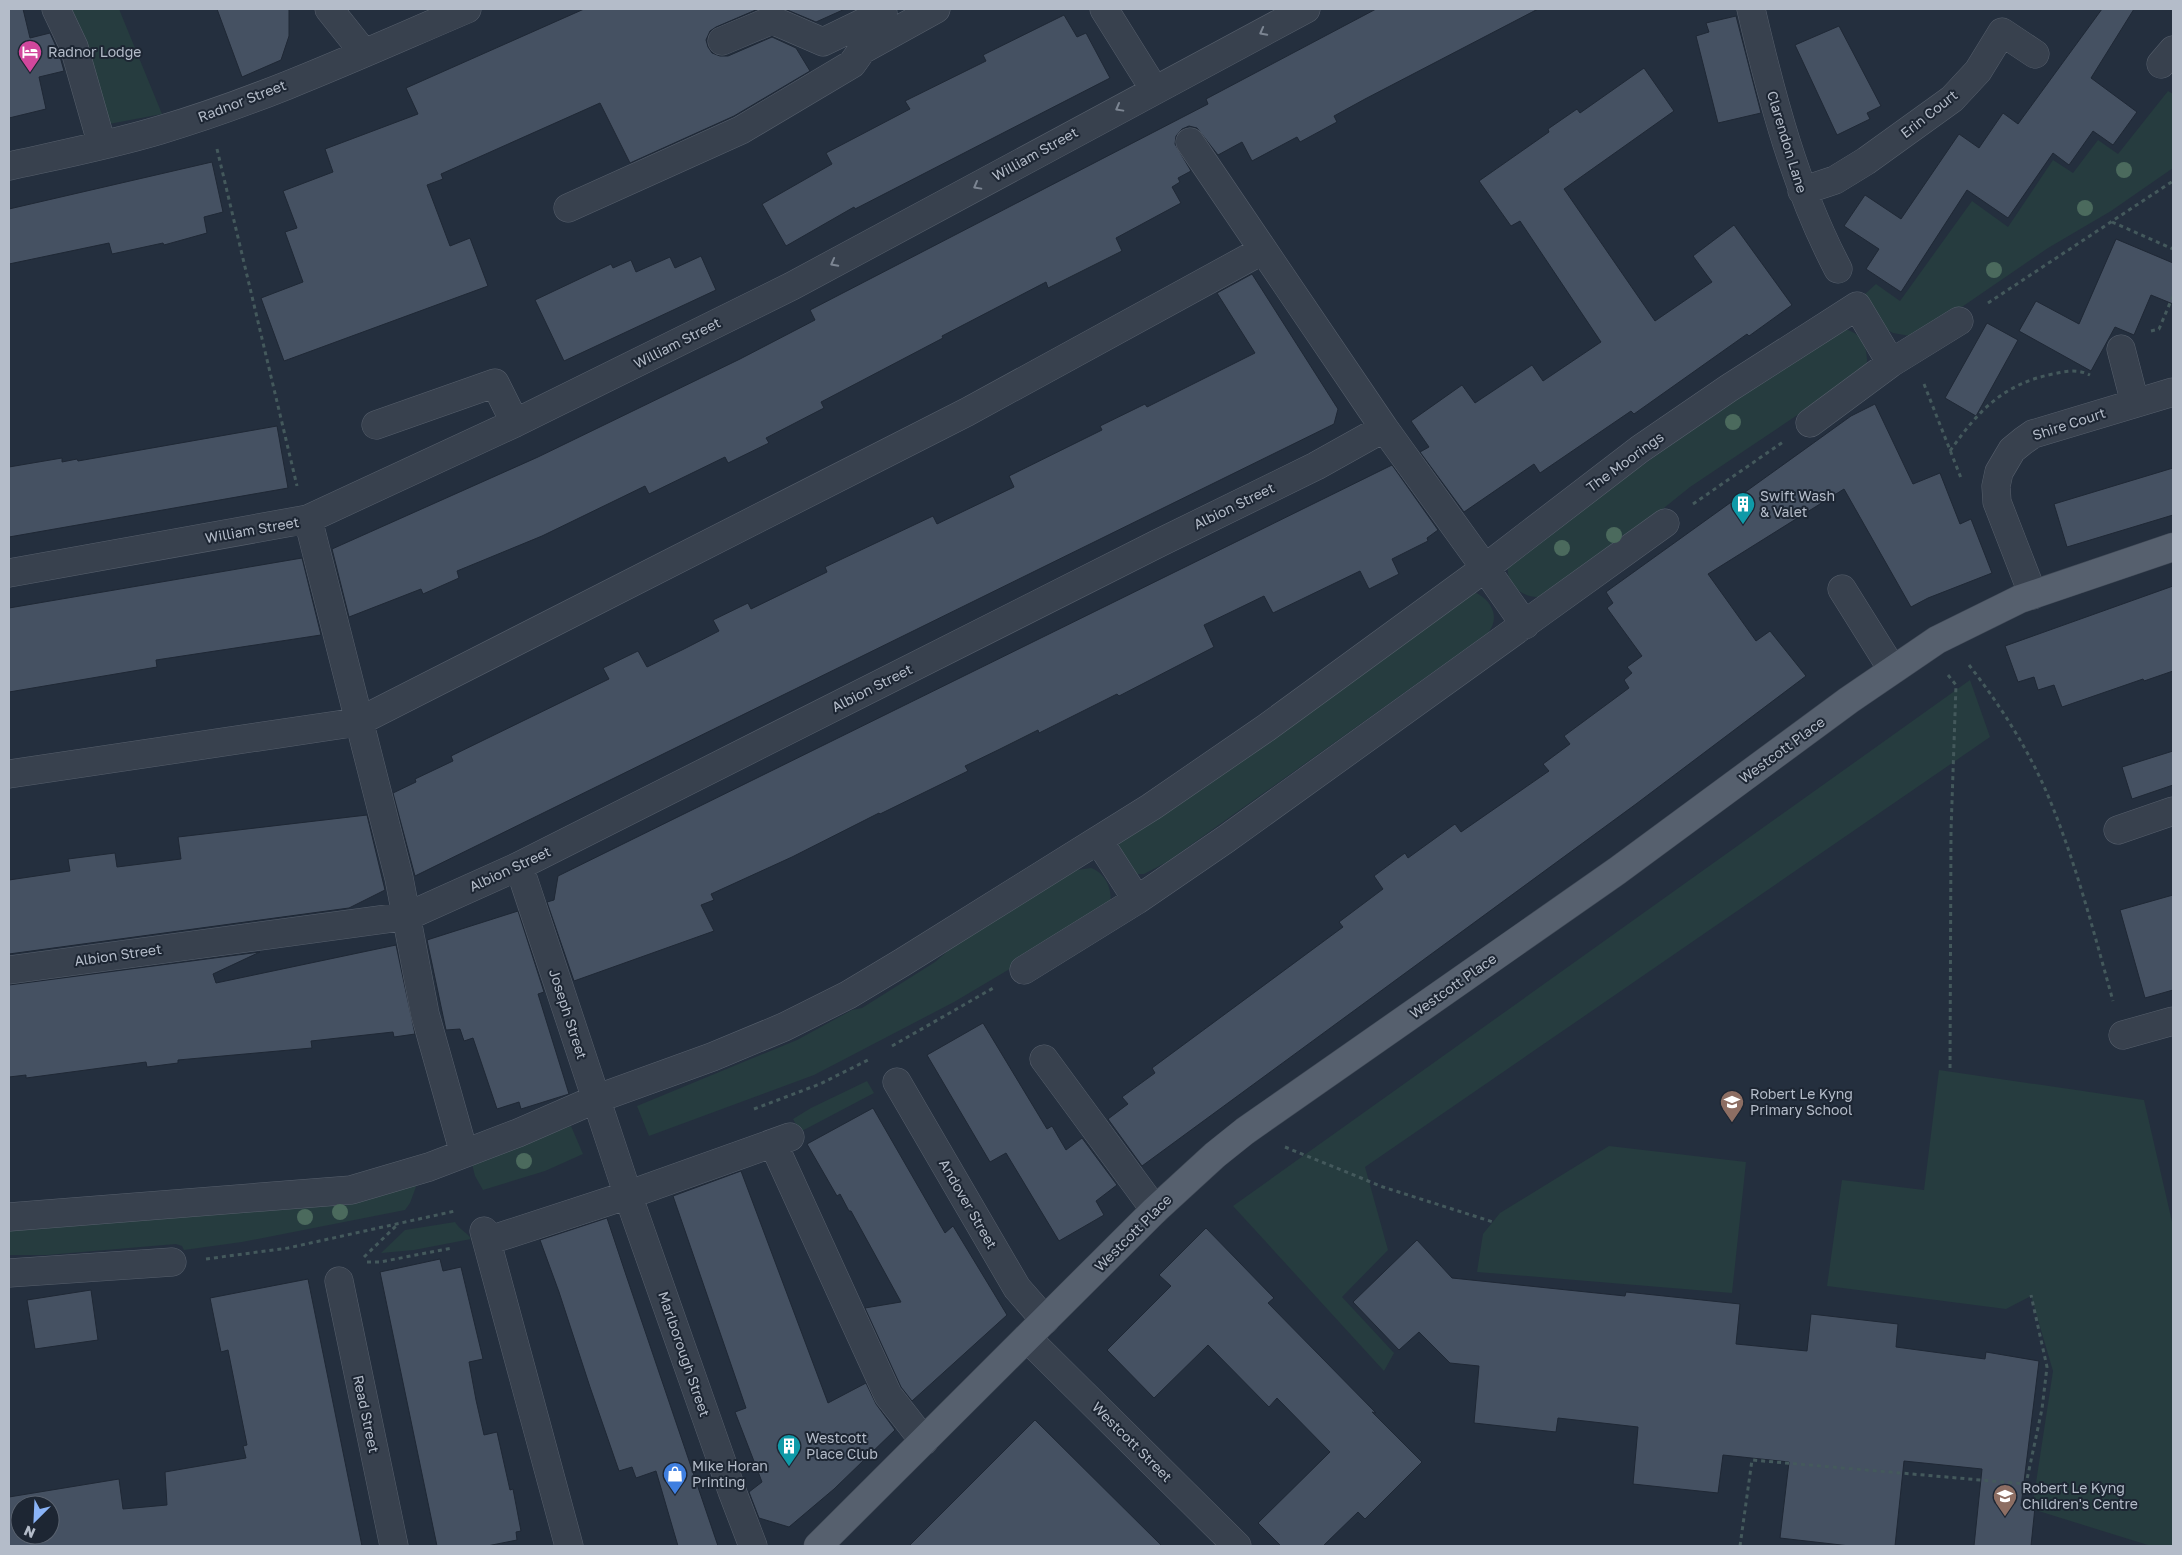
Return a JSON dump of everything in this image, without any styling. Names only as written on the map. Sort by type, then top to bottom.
[{"type":"main road","name":"Westcott Place","points":[[818,1546],[1155,1210],[1183,1183],[1246,1131],[1617,871],[1892,669],[1947,634],[2003,606],[2173,547]]},
{"type":"street","points":[[56,9],[74,48],[102,145]]},
{"type":"street","points":[[329,9],[364,53]]},
{"type":"street","name":"Radnor Street","points":[[9,166],[102,145],[209,114],[364,53],[467,9]]},
{"type":"street","points":[[722,41],[772,20],[823,42],[884,13],[882,9]]},
{"type":"street","points":[[568,208],[741,130],[852,64],[862,50],[936,9]]},
{"type":"street","points":[[1104,9],[1154,89]]},
{"type":"street","name":"William Street","points":[[9,573],[306,520],[515,423],[792,286],[1154,89],[1306,9]]},
{"type":"street","name":"Clarendon Lane","points":[[1751,9],[1774,100],[1802,191],[1820,235],[1838,269]]},
{"type":"street","name":"Erin Court","points":[[1802,191],[1835,180],[1866,161],[1952,99],[1978,71],[2002,32],[2035,54]]},
{"type":"street","points":[[1190,142],[1384,428],[1525,625]]},
{"type":"street","points":[[9,774],[358,722],[967,412],[1263,250]]},
{"type":"street","name":"The Moorings","points":[[1485,568],[1640,450],[1729,388],[1858,306],[1901,357]]},
{"type":"street","points":[[1810,423],[1901,357],[1959,321]]},
{"type":"street","points":[[2132,341],[2135,403]]},
{"type":"street","points":[[376,425],[495,384],[515,423]]},
{"type":"street","name":"Shire Court","points":[[2034,595],[1997,502],[1996,486],[2004,461],[2012,450],[2033,434],[2173,392]]},
{"type":"street","name":"Albion Street","points":[[9,970],[408,916],[519,866],[1159,543],[1316,466],[1384,428]]},
{"type":"street","points":[[306,520],[408,916],[424,1014],[464,1153]]},
{"type":"street","points":[[1024,970],[1137,900],[1226,839],[1665,523]]},
{"type":"street","points":[[9,1217],[351,1190],[404,1176],[596,1100],[712,1057],[784,1027],[848,994],[903,962],[1099,841],[1266,728],[1485,568]]},
{"type":"street","points":[[1842,590],[1892,669]]},
{"type":"street","points":[[2118,830],[2173,811]]},
{"type":"street","points":[[1099,841],[1137,900]]},
{"type":"street","name":"Joseph Street","points":[[519,866],[617,1161]]},
{"type":"street","points":[[2123,1035],[2173,1021]]},
{"type":"street","points":[[1044,1059],[1155,1210]]},
{"type":"street","name":"Andover Street","points":[[897,1082],[1017,1288],[1036,1329]]},
{"type":"street","points":[[569,1546],[486,1236],[628,1195],[782,1140],[888,1395],[924,1441]]},
{"type":"street","name":"Marlborough Street","points":[[617,1161],[732,1491],[754,1546]]},
{"type":"street","points":[[9,1273],[172,1262]]},
{"type":"street","name":"Read Street","points":[[339,1281],[394,1546]]},
{"type":"street","name":"Westcott Street","points":[[1036,1329],[1237,1546]]},
{"type":"path","points":[[209,114],[306,520]]},
{"type":"path","points":[[1959,321],[2173,181]]},
{"type":"path","points":[[2111,222],[2173,249]]},
{"type":"path","points":[[2132,341],[2159,329],[2173,296]]},
{"type":"path","points":[[1901,357],[1950,451],[1964,486]]},
{"type":"path","points":[[1950,451],[1967,427],[1984,408],[2013,387],[2037,377],[2064,372],[2081,370],[2093,376]]},
{"type":"path","points":[[1665,523],[1810,423]]},
{"type":"path","points":[[1966,661],[1988,690],[2014,732],[2048,797],[2070,856],[2123,1035]]},
{"type":"path","points":[[1950,1072],[1951,831],[1956,685]]},
{"type":"path","points":[[1283,1146],[1383,1187],[1493,1222]]},
{"type":"path","points":[[399,1224],[361,1262],[380,1262],[486,1236]]},
{"type":"path","points":[[1740,1546],[1752,1460],[2026,1484],[2042,1408],[2047,1367],[2031,1296]]},
{"type":"green space","points":[[68,9],[119,9],[162,114],[109,124]]},
{"type":"green space","points":[[2168,91],[2173,94],[2173,168],[2111,211],[2048,248],[1937,324],[1910,336],[1893,333],[1884,328],[1868,306],[1865,294],[1876,284],[1900,301],[1972,201],[2008,227],[2053,160],[2073,173],[2098,140],[2118,154]]},
{"type":"green space","points":[[1843,329],[1855,334],[1863,343],[1867,355],[1866,369],[1690,487],[1659,512],[1539,597],[1533,597],[1521,592],[1512,583],[1509,578],[1508,565],[1673,444],[1757,385]]},
{"type":"green space","points":[[1474,592],[1485,599],[1492,609],[1494,621],[1488,633],[1167,862],[1144,874],[1135,874],[1118,848],[1119,840],[1193,790],[1200,791],[1397,645]]},
{"type":"green space","points":[[1970,680],[1990,737],[1365,1167],[1388,1250],[1342,1297],[1394,1353],[1384,1371],[1233,1206]]},
{"type":"green space","points":[[1091,868],[1104,877],[1109,887],[1110,902],[1013,967],[954,1002],[814,1075],[649,1136],[637,1106],[797,1040],[852,1010],[862,1008],[935,962],[957,943],[1063,878],[1077,870]]},
{"type":"green space","points":[[1939,1070],[2144,1100],[2173,1226],[2173,1546],[2151,1546],[2032,1509],[2053,1371],[2031,1296],[2006,1309],[1827,1286],[1842,1180],[1924,1190]]},
{"type":"green space","points":[[867,1081],[874,1093],[800,1132],[793,1119],[811,1108]]},
{"type":"green space","points":[[571,1126],[583,1154],[545,1171],[483,1190],[475,1176],[472,1164]]},
{"type":"green space","points":[[1609,1146],[1746,1162],[1732,1293],[1477,1272],[1483,1234],[1500,1213]]},
{"type":"green space","points":[[417,1184],[410,1203],[405,1210],[242,1242],[184,1250],[182,1246],[176,1244],[47,1255],[9,1255],[9,1225],[157,1217],[164,1219],[292,1208],[355,1200]]},
{"type":"green space","points":[[455,1222],[471,1239],[414,1250],[381,1253],[405,1230]]},
{"type":"building","name":"Radnor Lodge","points":[[9,9],[23,9],[30,38],[50,33],[59,53],[64,71],[39,77],[46,109],[9,118]]},
{"type":"building","points":[[217,9],[289,9],[289,36],[281,60],[242,77]]},
{"type":"building","points":[[584,9],[758,9],[710,31],[706,40],[712,53],[728,56],[772,37],[796,48],[810,71],[734,116],[630,163],[600,103],[441,174],[443,179],[427,185],[450,246],[470,238],[488,286],[284,361],[261,298],[303,282],[285,232],[297,228],[283,191],[333,172],[325,149],[418,114],[406,88]]},
{"type":"building","points":[[785,9],[845,9],[816,22]]},
{"type":"building","points":[[1376,9],[1538,9],[1334,116],[1337,122],[1300,142],[1297,137],[1252,161],[1242,142],[1218,155],[1197,128],[1189,126],[1182,129],[1176,136],[1175,144],[1191,171],[1178,178],[1180,182],[1172,187],[1181,203],[1116,238],[1122,251],[1048,288],[1046,282],[942,336],[943,338],[821,402],[824,408],[766,438],[769,443],[728,463],[725,457],[649,494],[645,486],[542,536],[457,571],[459,578],[423,594],[421,589],[349,617],[332,549],[538,457],[740,359],[815,320],[810,310],[1208,104],[1206,99]]},
{"type":"building","points":[[2102,9],[2134,9],[2091,78],[2137,112],[2113,145],[2093,131],[2069,165],[2053,153],[2008,218],[1967,190],[1901,292],[1866,269],[1879,249],[1844,226],[1865,195],[1901,219],[1959,134],[1979,148],[2003,113],[2018,124]]},
{"type":"building","points":[[1064,15],[1077,37],[1086,33],[1110,78],[855,209],[854,207],[786,246],[762,204],[832,164],[826,153],[910,109],[905,101],[986,61],[983,55]]},
{"type":"building","points":[[1736,16],[1761,113],[1718,123],[1696,36],[1709,32],[1706,23]]},
{"type":"building","points":[[1839,26],[1881,106],[1867,113],[1870,119],[1837,135],[1795,45]]},
{"type":"building","points":[[1644,68],[1674,111],[1564,189],[1655,321],[1712,282],[1693,256],[1734,225],[1792,305],[1749,336],[1747,334],[1634,414],[1631,411],[1540,473],[1534,464],[1464,512],[1420,452],[1429,447],[1411,421],[1462,385],[1475,403],[1532,365],[1543,381],[1601,342],[1520,221],[1511,226],[1479,181],[1549,132],[1548,129],[1577,109],[1580,113]]},
{"type":"building","points":[[212,162],[223,212],[204,217],[207,233],[164,245],[163,243],[112,254],[109,243],[9,264],[9,209]]},
{"type":"building","points":[[2116,239],[2173,263],[2173,304],[2151,295],[2134,335],[2115,327],[2091,371],[2019,331],[2036,301],[2079,324]]},
{"type":"building","points":[[701,256],[716,290],[564,361],[535,300],[611,264],[613,268],[631,260],[636,272],[670,257],[675,268]]},
{"type":"building","points":[[1252,274],[1338,409],[1334,424],[415,876],[393,793],[416,782],[415,779],[453,761],[451,756],[609,679],[603,668],[638,651],[647,667],[719,631],[713,620],[748,603],[751,609],[827,572],[825,567],[933,516],[937,524],[1014,487],[1009,476],[1102,430],[1100,426],[1145,404],[1147,407],[1255,353],[1217,293]]},
{"type":"building","points":[[1987,323],[2018,340],[1976,416],[1945,398]]},
{"type":"building","points":[[1875,404],[1913,484],[1940,473],[1960,524],[1971,519],[1992,573],[1928,598],[1911,607],[1844,489],[1708,574],[1756,641],[1770,631],[1806,676],[1636,804],[1142,1166],[1108,1119],[1128,1104],[1122,1097],[1155,1073],[1152,1068],[1343,927],[1339,922],[1383,889],[1374,876],[1405,853],[1408,858],[1455,824],[1461,832],[1549,771],[1543,764],[1570,744],[1564,736],[1629,688],[1624,680],[1632,673],[1627,667],[1642,656],[1607,608],[1613,603],[1606,592],[1851,416]]},
{"type":"building","points":[[277,426],[288,488],[9,537],[9,467],[62,458],[62,462],[77,459],[78,461]]},
{"type":"building","points":[[1392,465],[1438,530],[1427,538],[1428,541],[1392,559],[1399,574],[1369,589],[1360,571],[1273,613],[1264,596],[1204,625],[1214,647],[1119,696],[1117,694],[1039,733],[1038,730],[965,766],[968,771],[792,857],[711,894],[714,900],[701,905],[714,931],[574,981],[547,902],[554,900],[558,876]]},
{"type":"building","points":[[2173,468],[2173,515],[2067,547],[2054,504]]},
{"type":"building","points":[[302,558],[321,635],[156,660],[157,667],[9,692],[9,608]]},
{"type":"building","points":[[2173,586],[2173,671],[2144,681],[2143,679],[2062,707],[2054,685],[2038,690],[2034,677],[2018,682],[2005,646]]},
{"type":"building","points":[[2173,751],[2173,785],[2132,799],[2122,767]]},
{"type":"building","points":[[367,815],[385,890],[349,908],[9,954],[9,880],[70,871],[68,859],[115,853],[117,867],[181,859],[178,837]]},
{"type":"building","points":[[2173,895],[2173,990],[2145,998],[2120,910]]},
{"type":"building","points":[[518,911],[544,992],[538,994],[569,1094],[521,1109],[519,1102],[497,1109],[473,1038],[464,1041],[460,1029],[446,1030],[427,940]]},
{"type":"building","points":[[396,945],[415,1034],[394,1037],[393,1032],[311,1041],[312,1048],[178,1060],[178,1063],[147,1067],[146,1062],[26,1078],[26,1075],[9,1077],[9,985],[260,952],[213,974],[216,983]]},
{"type":"building","points":[[983,1023],[1047,1129],[1052,1126],[1066,1150],[1082,1138],[1117,1185],[1096,1201],[1104,1215],[1059,1241],[1006,1153],[990,1162],[927,1055]]},
{"type":"building","points":[[873,1108],[945,1233],[953,1226],[1007,1315],[912,1401],[901,1387],[865,1308],[901,1302],[851,1211],[849,1211],[840,1194],[837,1196],[807,1144]]},
{"type":"building","points":[[741,1171],[828,1403],[866,1383],[876,1404],[895,1430],[834,1489],[789,1527],[759,1518],[749,1492],[762,1482],[735,1412],[746,1408],[673,1196]]},
{"type":"building","points":[[607,1218],[718,1546],[678,1546],[656,1471],[636,1478],[632,1467],[619,1471],[540,1240]]},
{"type":"building","points":[[1206,1228],[1274,1298],[1268,1303],[1422,1462],[1365,1519],[1358,1512],[1323,1546],[1281,1546],[1258,1523],[1330,1452],[1277,1398],[1269,1407],[1208,1345],[1154,1398],[1107,1350],[1171,1286],[1159,1275]]},
{"type":"building","points":[[1417,1240],[1452,1278],[1625,1296],[1626,1292],[1740,1304],[1736,1344],[1807,1351],[1811,1314],[1898,1324],[1896,1347],[1985,1359],[1986,1352],[2039,1361],[2021,1506],[2035,1507],[2031,1546],[1974,1546],[1982,1469],[1904,1461],[1895,1546],[1850,1546],[1780,1538],[1789,1462],[1723,1455],[1718,1493],[1633,1484],[1638,1427],[1558,1418],[1556,1432],[1474,1423],[1479,1366],[1450,1363],[1419,1332],[1399,1350],[1353,1302]]},
{"type":"building","points":[[440,1259],[443,1271],[461,1267],[483,1359],[469,1362],[476,1400],[484,1435],[497,1432],[510,1490],[513,1489],[521,1531],[516,1532],[517,1540],[487,1546],[437,1546],[380,1272]]},
{"type":"building","points":[[308,1279],[362,1546],[9,1546],[9,1497],[10,1545],[60,1545],[60,1495],[21,1495],[119,1479],[123,1509],[167,1505],[165,1472],[246,1458],[243,1446],[247,1445],[228,1350],[221,1352],[210,1298]]},
{"type":"building","points":[[91,1290],[98,1340],[35,1349],[27,1300]]},
{"type":"building","points":[[1035,1420],[1162,1546],[909,1546]]},
{"type":"place","name":"Radnor Lodge","points":[[30,73]]},
{"type":"place","name":"Swift Wash & Valet","points":[[1743,525]]},
{"type":"place","name":"Robert Le Kyng Primary School","points":[[1732,1123]]},
{"type":"place","name":"Westcott Place Club","points":[[789,1467]]},
{"type":"place","name":"Mike Horan Printing","points":[[675,1495]]},
{"type":"place","name":"Robert Le Kyng Children's Centre","points":[[2005,1517]]}]
